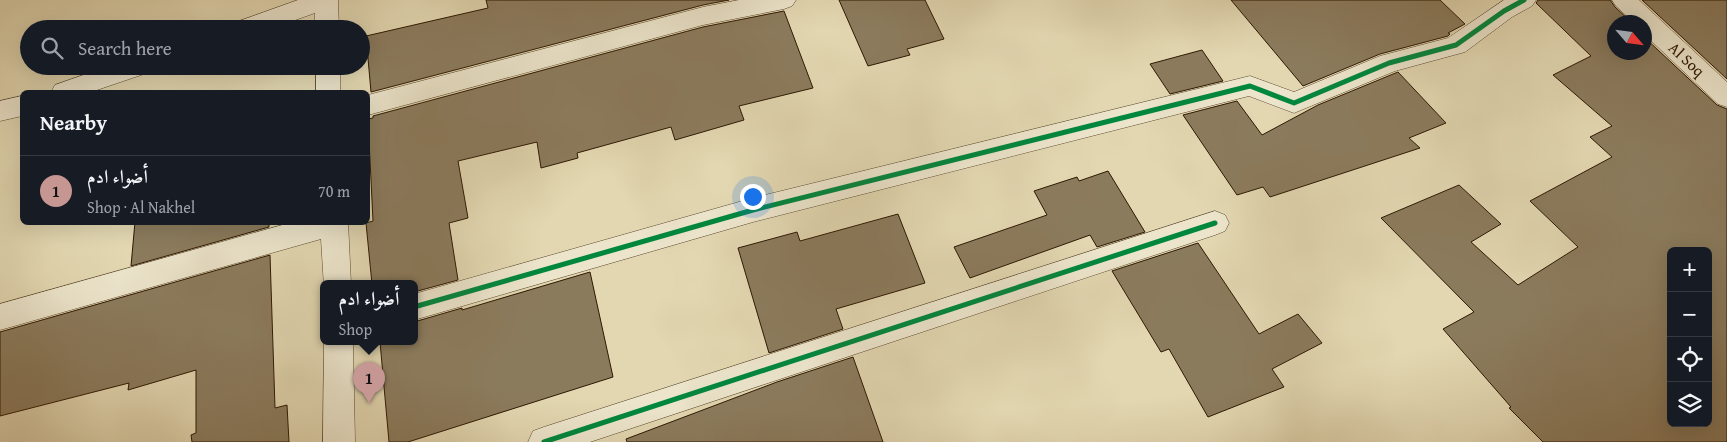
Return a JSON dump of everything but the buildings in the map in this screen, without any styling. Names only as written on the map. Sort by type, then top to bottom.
[{"type":"street","points":[[268,20],[325,0],[326,20]]},
{"type":"street","points":[[370,104],[703,16],[784,0]]},
{"type":"street","points":[[418,306],[753,210],[1250,86],[1294,103],[1390,63],[1456,45],[1504,11],[1524,0]]},
{"type":"street","name":"Al Soq","points":[[1624,0],[1727,97]]},
{"type":"street","points":[[70,90],[112,75]]},
{"type":"street","points":[[328,75],[328,90]]},
{"type":"street","points":[[0,112],[20,107]]},
{"type":"street","points":[[544,442],[1215,223]]},
{"type":"street","points":[[0,318],[327,225]]},
{"type":"street","points":[[334,225],[336,280]]},
{"type":"street","points":[[338,345],[339,442]]},
{"type":"cycle path","points":[[418,306],[753,210],[1250,86],[1294,103],[1389,63],[1456,45],[1504,11],[1524,0]]},
{"type":"cycle path","points":[[544,442],[1215,223]]},
{"type":"place","name":"أضواء ادم","points":[[369,403]]}]
